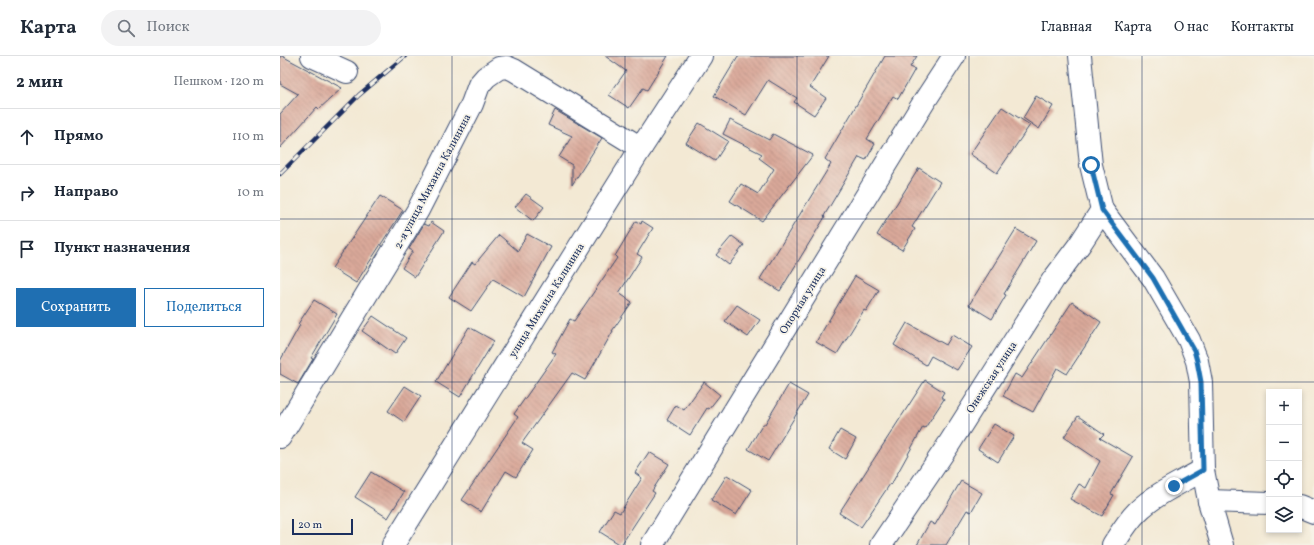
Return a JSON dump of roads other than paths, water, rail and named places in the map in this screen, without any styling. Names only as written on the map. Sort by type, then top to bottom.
[{"type":"street","points":[[312,56],[347,72]]},
{"type":"street","name":"улица Михаила Калинина","points":[[393,545],[641,148],[701,56]]},
{"type":"street","name":"Опорная улица","points":[[652,545],[924,102],[954,56]]},
{"type":"street","points":[[1080,56],[1091,165],[1102,210],[1153,278],[1194,350],[1201,382],[1203,470],[1209,501],[1222,545]]},
{"type":"street","name":"2-я улица Михаила Калинина","points":[[280,437],[418,210],[472,104],[479,85],[486,77],[499,68],[507,67],[514,70],[641,148]]},
{"type":"street","name":"Онежская улица","points":[[880,545],[949,444],[1053,280],[1080,244],[1102,210]]},
{"type":"street","points":[[1113,545],[1122,530],[1137,512],[1154,498],[1203,470]]},
{"type":"street","points":[[1209,501],[1266,503]]},
{"type":"street","points":[[1302,507],[1314,512]]},
{"type":"railway","points":[[280,174],[359,95],[405,56]]}]
